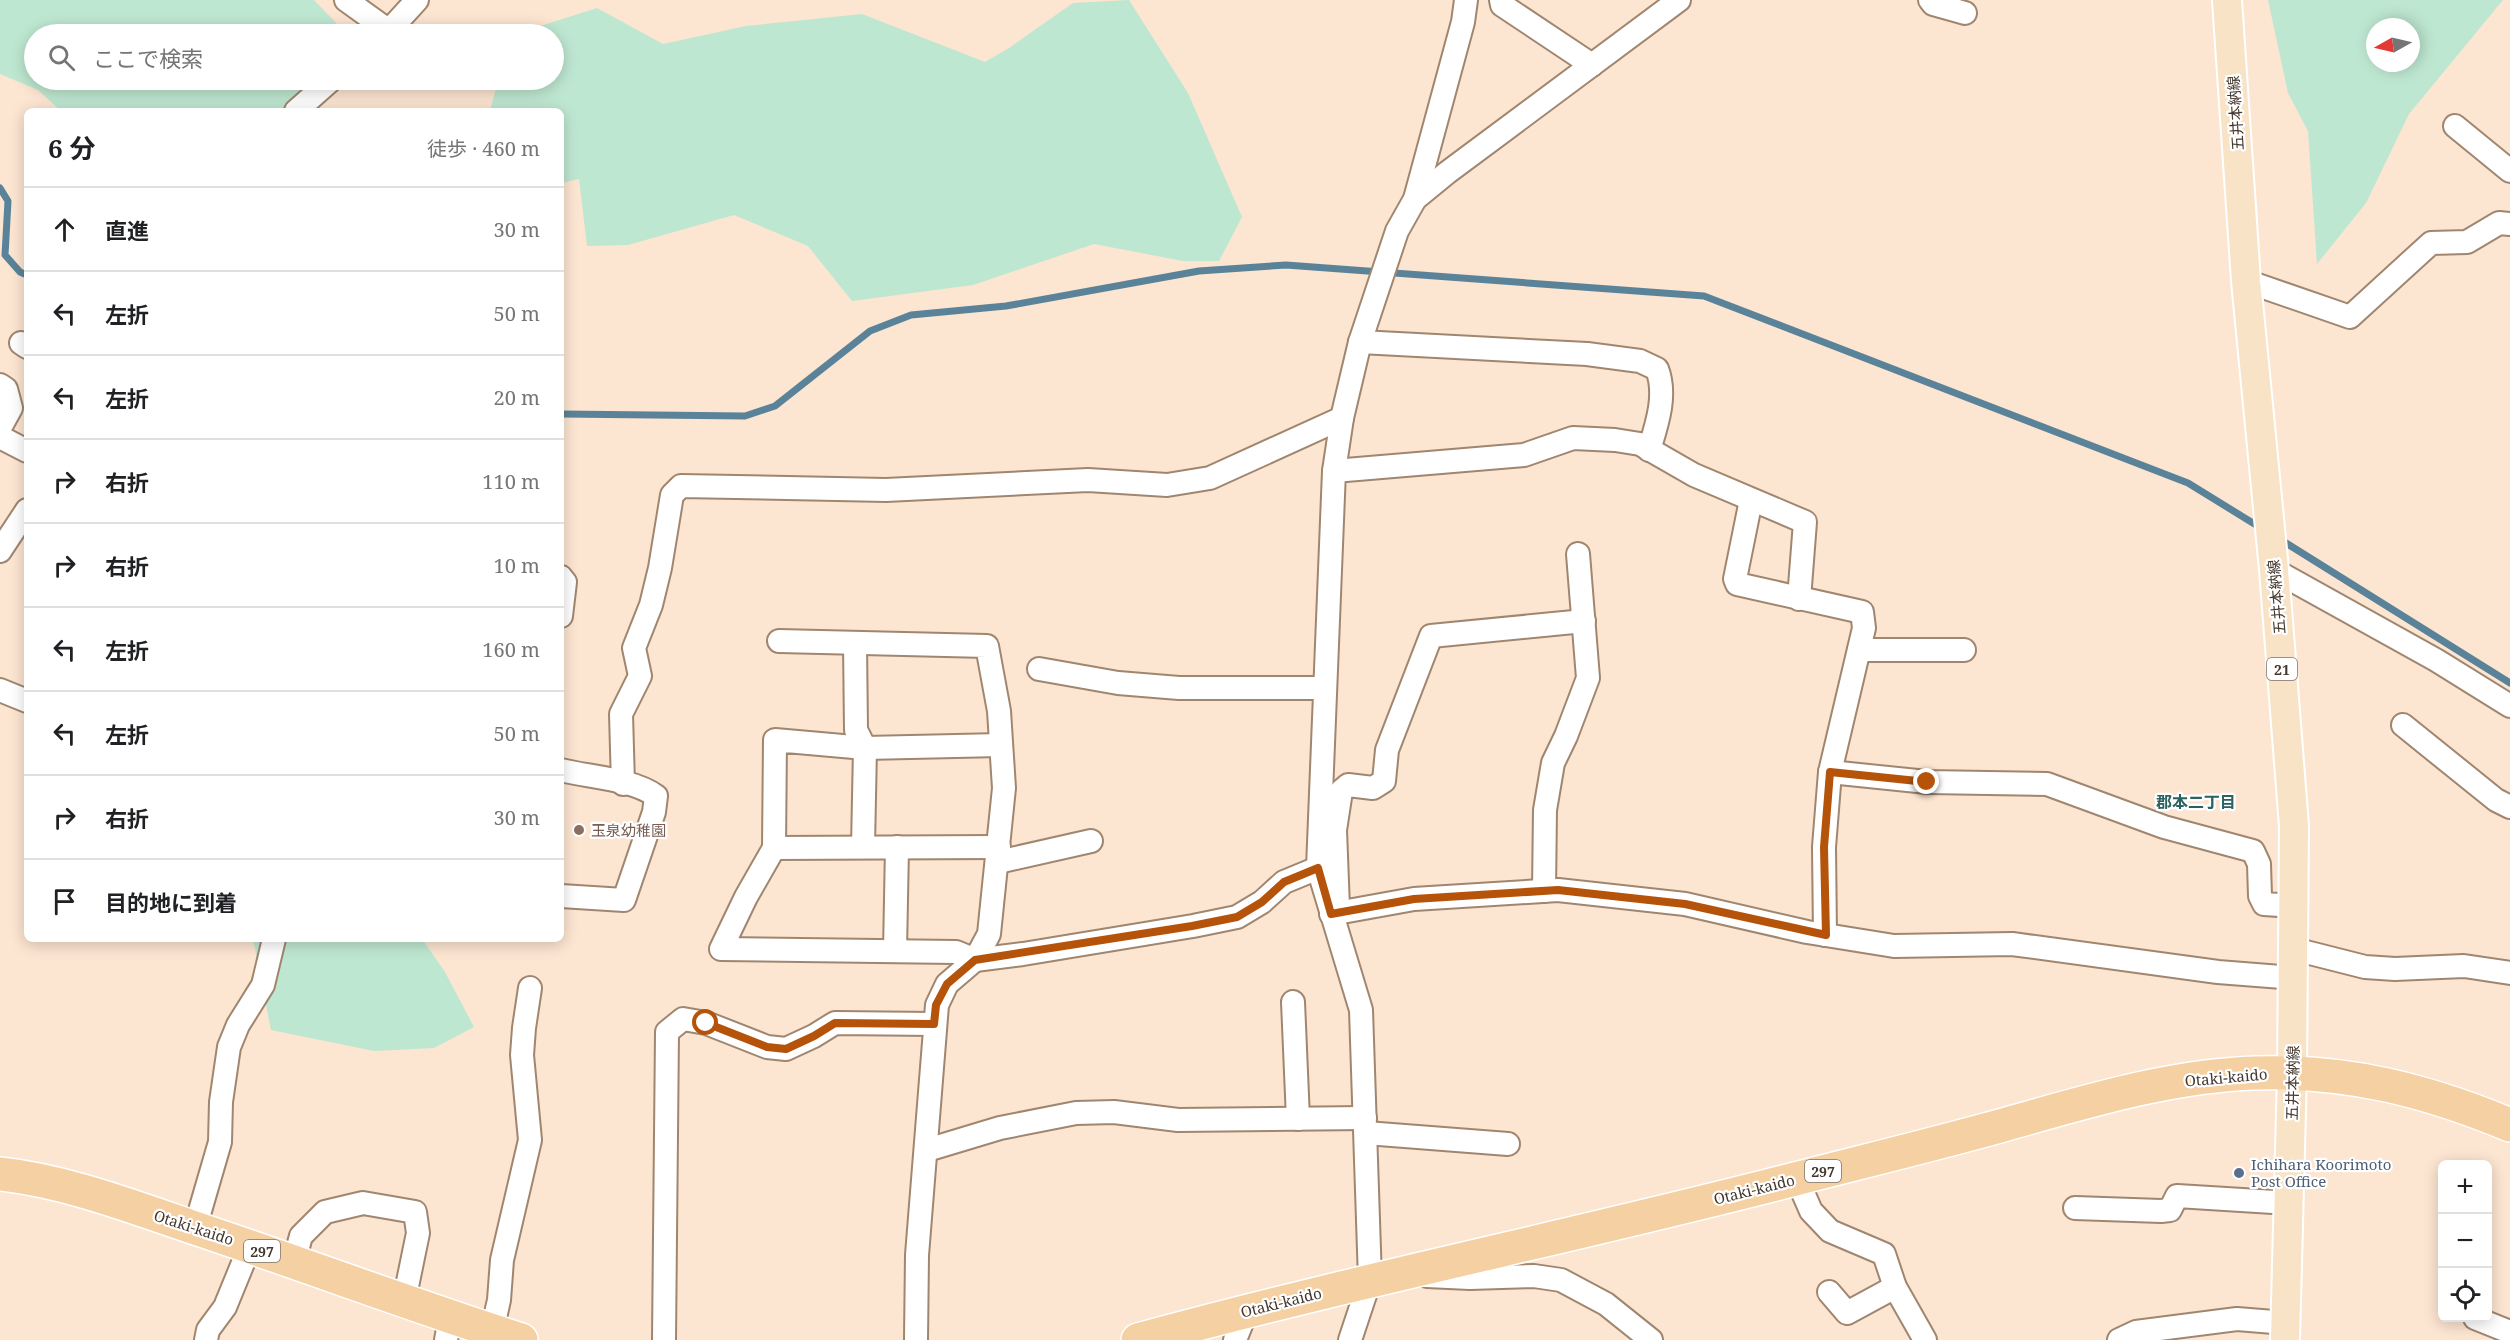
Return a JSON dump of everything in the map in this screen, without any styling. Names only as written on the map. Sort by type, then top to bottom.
[{"type":"highway","name":"Otaki-kaido","points":[[1138,1340],[1241,1325],[1370,1280],[1797,1179],[2164,1083],[2250,1073],[2292,1073],[2343,1078],[2415,1091],[2457,1103],[2510,1125]]},
{"type":"highway","name":"Otaki-kaido","points":[[0,1174],[97,1195],[250,1246],[404,1301],[448,1329],[506,1335]]},
{"type":"main road","name":"五井本納線","points":[[2227,0],[2246,281],[2274,570],[2293,815],[2294,978],[2286,1331]]},
{"type":"street","points":[[346,0],[377,24]]},
{"type":"street","points":[[396,24],[417,0]]},
{"type":"street","points":[[1350,1340],[1370,1280],[1360,1010],[1335,913],[1318,868],[1334,471],[1342,418],[1360,342],[1396,231],[1415,199],[1463,22],[1466,0]]},
{"type":"street","points":[[1501,0],[1502,4],[1592,65]]},
{"type":"street","points":[[1415,199],[1679,0]]},
{"type":"street","points":[[1930,0],[1933,4],[1965,13]]},
{"type":"street","points":[[299,108],[320,90]]},
{"type":"street","points":[[2455,126],[2510,171]]},
{"type":"street","points":[[2246,281],[2350,317],[2431,243],[2467,242],[2499,223],[2510,224]]},
{"type":"street","points":[[1360,342],[1587,354],[1640,361],[1657,369],[1661,380],[1661,401],[1649,450]]},
{"type":"street","points":[[0,385],[6,390],[11,408],[0,428]]},
{"type":"street","points":[[623,784],[621,714],[640,676],[634,648],[651,605],[660,568],[672,495],[681,486],[886,490],[1088,480],[1167,485],[1210,478],[1342,418]]},
{"type":"street","points":[[0,437],[24,449]]},
{"type":"street","points":[[1334,471],[1524,455],[1573,438],[1640,444],[1694,475],[1751,500],[1798,517],[1805,522],[1799,599]]},
{"type":"street","points":[[1751,500],[1735,579],[1737,584],[1862,612],[1864,628],[1830,772],[1824,847],[1826,935]]},
{"type":"street","points":[[0,550],[24,514]]},
{"type":"street","points":[[1544,891],[1545,810],[1553,763],[1588,678],[1578,554]]},
{"type":"street","points":[[2274,570],[2436,660],[2510,706]]},
{"type":"street","points":[[1335,913],[1335,830],[1341,791],[1348,785],[1373,788],[1384,781],[1387,750],[1431,636],[1584,621]]},
{"type":"street","points":[[779,641],[987,646],[999,711],[1004,788],[998,854],[989,934],[975,960],[947,984],[936,1005],[927,1150],[917,1255],[916,1340]]},
{"type":"street","points":[[855,643],[856,730],[865,748],[863,847]]},
{"type":"street","points":[[1859,650],[1964,650]]},
{"type":"street","points":[[1039,669],[1118,683],[1179,688],[1325,688]]},
{"type":"street","points":[[0,690],[24,700]]},
{"type":"street","points":[[2403,725],[2496,800],[2510,807]]},
{"type":"street","points":[[1001,745],[865,748],[775,740],[774,848],[746,897],[721,949],[956,952],[975,960],[1237,917],[1262,902],[1284,882],[1318,868]]},
{"type":"street","points":[[564,771],[649,791],[656,796],[654,812],[624,900],[564,896]]},
{"type":"street","points":[[1830,772],[1927,782],[2047,784],[2164,827],[2253,851],[2259,864],[2260,897],[2264,904],[2294,906]]},
{"type":"street","points":[[774,848],[897,847],[998,854],[1091,842]]},
{"type":"street","points":[[895,951],[897,847]]},
{"type":"street","points":[[1335,913],[1414,899],[1558,890],[1685,904],[1826,935],[1894,946],[2012,944],[2218,972],[2294,978]]},
{"type":"street","points":[[195,1228],[220,1142],[220,1102],[229,1047],[238,1025],[263,985],[273,942]]},
{"type":"street","points":[[2294,949],[2365,967],[2395,969],[2464,966],[2510,973]]},
{"type":"street","points":[[506,1335],[499,1300],[502,1260],[530,1140],[522,1054],[530,988]]},
{"type":"street","points":[[1293,1002],[1298,1119]]},
{"type":"street","points":[[664,1340],[667,1032],[682,1019],[706,1023],[767,1047],[786,1049],[835,1023],[934,1024]]},
{"type":"street","points":[[927,1150],[1000,1128],[1076,1113],[1114,1112],[1178,1120],[1298,1119],[1365,1125],[1508,1144]]},
{"type":"street","points":[[1797,1179],[1811,1211],[1830,1231],[1884,1254],[1895,1287],[1926,1340]]},
{"type":"street","points":[[2075,1208],[2170,1210],[2177,1196],[2289,1203]]},
{"type":"street","points":[[294,1262],[301,1236],[325,1212],[363,1203],[415,1212],[418,1233],[404,1301]]},
{"type":"street","points":[[206,1340],[208,1330],[225,1307],[250,1246]]},
{"type":"street","points":[[1405,1272],[1425,1276],[1470,1278],[1534,1276],[1561,1280],[1606,1304],[1651,1340]]},
{"type":"street","points":[[1830,1292],[1846,1313],[1895,1287]]},
{"type":"street","points":[[2120,1340],[2136,1332],[2237,1319],[2286,1331]]},
{"type":"street","points":[[2487,1322],[2510,1332]]},
{"type":"green space","points":[[0,0],[314,0],[337,24],[24,24],[24,84],[0,74]]},
{"type":"green space","points":[[1129,0],[1188,93],[1242,217],[1219,261],[1183,261],[1094,244],[973,285],[852,301],[808,246],[734,215],[628,245],[587,246],[579,179],[564,182],[564,108],[491,108],[495,90],[564,90],[564,24],[547,24],[597,8],[663,44],[746,26],[862,14],[985,62],[1073,3]]},
{"type":"green space","points":[[2268,0],[2503,0],[2409,114],[2366,203],[2317,264],[2308,131],[2288,93]]},
{"type":"green space","points":[[38,90],[306,90],[295,108],[58,108]]},
{"type":"green space","points":[[254,942],[424,942],[445,972],[474,1027],[434,1048],[374,1051],[271,1030]]},
{"type":"waterway","points":[[0,188],[8,201],[5,255],[24,274]]},
{"type":"waterway","points":[[564,414],[745,416],[775,406],[870,331],[911,315],[1006,306],[1199,271],[1286,265],[1704,296],[2188,483],[2261,528]]},
{"type":"waterway","points":[[2278,538],[2510,683]]},
{"type":"place","name":"玉泉幼稚園","points":[[579,830]]},
{"type":"place","name":"Ichihara Koorimoto Post Office","points":[[2239,1173]]},
{"type":"district","name":"郡本二丁目","points":[[2196,802]]},
{"type":"route","points":[[706,1023],[767,1047],[786,1049],[835,1023],[934,1024],[936,1005],[947,984],[975,960],[1023,954],[1237,917],[1262,902],[1284,882],[1318,868],[1331,914],[1414,899],[1558,890],[1685,904],[1826,935],[1824,847],[1830,772],[1927,782]]}]
